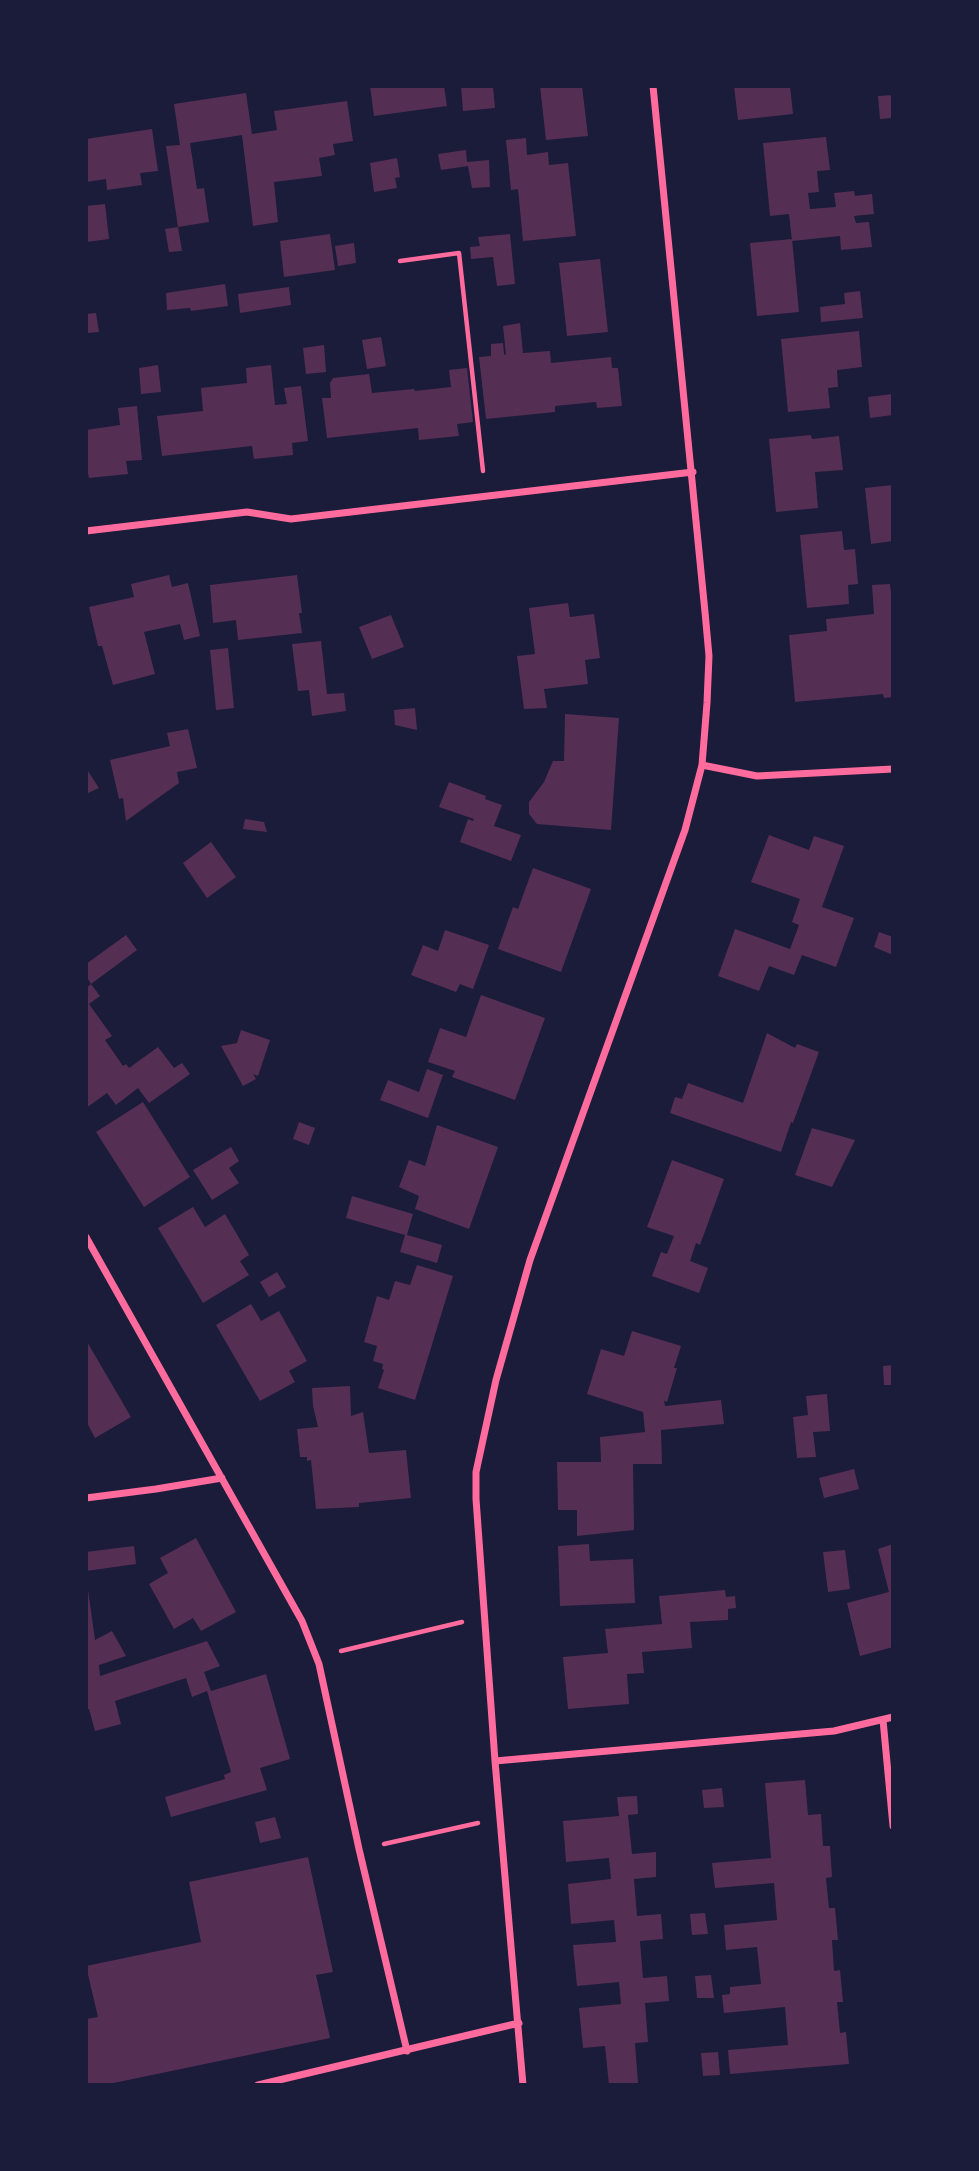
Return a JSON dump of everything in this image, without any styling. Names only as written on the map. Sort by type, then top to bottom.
[{"type":"street","points":[[523,2085],[483,1617],[475,1472],[496,1380],[530,1260],[685,830],[702,765],[709,656],[653,86]]},
{"type":"street","points":[[86,531],[247,512],[291,519],[693,472]]},
{"type":"street","points":[[702,765],[757,776],[893,769]]},
{"type":"street","points":[[86,1237],[302,1621],[320,1664],[359,1849],[407,2051]]},
{"type":"street","points":[[86,1498],[222,1478]]},
{"type":"street","points":[[495,1761],[834,1731],[893,1717]]},
{"type":"street","points":[[883,1720],[893,1826]]},
{"type":"street","points":[[258,2085],[519,2023]]},
{"type":"path","points":[[400,261],[459,253],[486,496]]},
{"type":"path","points":[[316,1657],[483,1617]]},
{"type":"path","points":[[359,1849],[500,1818]]},
{"type":"building","points":[[370,86],[444,86],[447,106],[374,116]]},
{"type":"building","points":[[461,86],[493,86],[495,108],[463,111]]},
{"type":"building","points":[[540,86],[582,86],[588,136],[546,140]]},
{"type":"building","points":[[734,86],[790,86],[793,114],[738,120]]},
{"type":"building","points":[[246,93],[252,134],[277,130],[274,111],[347,101],[353,141],[333,144],[335,155],[319,158],[322,176],[274,182],[278,222],[253,226],[242,135],[190,143],[197,189],[204,188],[209,222],[178,227],[166,146],[180,145],[174,104]]},
{"type":"building","points":[[893,95],[893,118],[880,119],[878,96]]},
{"type":"building","points":[[152,129],[158,171],[140,173],[142,185],[107,190],[106,179],[86,182],[86,139]]},
{"type":"building","points":[[826,137],[830,170],[817,171],[819,192],[808,193],[810,209],[836,207],[834,193],[854,191],[855,196],[872,194],[874,214],[854,216],[856,223],[869,222],[872,247],[841,250],[840,236],[792,241],[789,214],[770,216],[763,143]]},
{"type":"building","points":[[526,138],[527,155],[548,152],[549,165],[568,163],[576,236],[523,241],[518,189],[511,190],[506,140]]},
{"type":"building","points":[[466,150],[467,162],[489,160],[490,187],[472,188],[468,166],[441,170],[438,154]]},
{"type":"building","points":[[397,158],[400,177],[395,178],[397,188],[374,192],[370,163]]},
{"type":"building","points":[[105,204],[109,239],[86,242],[86,206]]},
{"type":"building","points":[[178,227],[182,251],[169,252],[165,229]]},
{"type":"building","points":[[330,234],[335,270],[284,277],[280,241]]},
{"type":"building","points":[[510,234],[515,284],[497,286],[493,257],[471,259],[470,247],[480,246],[478,237]]},
{"type":"building","points":[[792,239],[799,312],[757,316],[750,243]]},
{"type":"building","points":[[354,243],[356,263],[338,266],[335,246]]},
{"type":"building","points":[[600,259],[608,332],[567,336],[559,263]]},
{"type":"building","points":[[225,284],[228,306],[191,311],[190,308],[167,310],[166,293]]},
{"type":"building","points":[[289,287],[291,305],[240,313],[238,294]]},
{"type":"building","points":[[860,291],[863,318],[821,322],[820,307],[845,304],[844,293]]},
{"type":"building","points":[[96,313],[99,332],[86,333],[86,314]]},
{"type":"building","points":[[520,323],[523,353],[550,351],[551,363],[611,357],[612,368],[618,368],[622,406],[597,408],[596,402],[555,406],[555,412],[486,419],[479,357],[491,356],[491,344],[503,343],[506,355],[503,326]]},
{"type":"building","points":[[859,331],[862,367],[837,370],[838,387],[828,388],[830,408],[788,412],[781,339]]},
{"type":"building","points":[[381,337],[386,366],[367,369],[362,340]]},
{"type":"building","points":[[324,345],[326,372],[306,374],[303,348]]},
{"type":"building","points":[[158,365],[161,392],[141,394],[139,368]]},
{"type":"building","points":[[271,365],[275,405],[287,404],[284,388],[301,386],[308,441],[292,443],[293,455],[254,459],[252,446],[162,456],[157,416],[203,411],[201,388],[247,383],[246,368]]},
{"type":"building","points":[[467,368],[473,422],[457,424],[459,436],[419,440],[418,428],[327,438],[322,398],[331,398],[330,383],[333,378],[369,374],[372,393],[415,391],[451,387],[449,370]]},
{"type":"building","points":[[893,394],[893,415],[870,418],[868,397]]},
{"type":"building","points":[[137,406],[142,460],[126,461],[128,474],[89,478],[86,465],[86,430],[120,425],[118,408]]},
{"type":"building","points":[[811,435],[812,439],[839,436],[843,470],[815,472],[818,508],[776,512],[769,439]]},
{"type":"building","points":[[893,485],[893,541],[871,544],[865,488]]},
{"type":"building","points":[[842,531],[844,550],[855,549],[858,584],[848,585],[849,604],[807,608],[800,535]]},
{"type":"building","points":[[169,575],[172,587],[188,583],[200,636],[184,640],[180,624],[144,632],[155,674],[113,685],[102,646],[98,646],[89,607],[134,597],[131,584]]},
{"type":"building","points":[[297,575],[302,633],[238,640],[236,620],[213,623],[210,585]]},
{"type":"building","points":[[890,584],[893,613],[893,697],[884,698],[883,694],[795,702],[789,635],[827,631],[826,619],[874,614],[872,585]]},
{"type":"building","points":[[568,603],[570,617],[594,614],[600,658],[585,660],[588,684],[544,689],[547,708],[524,709],[517,656],[535,654],[529,608]]},
{"type":"building","points":[[391,615],[404,647],[372,659],[359,627]]},
{"type":"building","points":[[321,641],[327,694],[344,693],[346,711],[312,716],[309,690],[298,691],[292,644]]},
{"type":"building","points":[[228,648],[234,708],[216,710],[210,650]]},
{"type":"building","points":[[415,708],[417,730],[395,725],[394,710]]},
{"type":"building","points":[[565,714],[619,718],[611,830],[537,824],[529,814],[529,802],[544,782],[553,761],[564,761]]},
{"type":"building","points":[[188,729],[197,768],[177,772],[179,783],[126,821],[123,798],[119,799],[110,760],[170,746],[167,733]]},
{"type":"building","points":[[86,768],[99,788],[86,794]]},
{"type":"building","points":[[449,782],[502,805],[494,826],[521,835],[511,861],[460,842],[468,819],[474,819],[439,807]]},
{"type":"building","points":[[245,819],[264,822],[267,832],[243,829]]},
{"type":"building","points":[[769,835],[809,850],[814,836],[844,846],[822,907],[854,918],[836,967],[802,955],[794,975],[769,966],[759,991],[718,976],[735,929],[790,949],[799,925],[792,922],[800,899],[751,882]]},
{"type":"building","points":[[211,842],[236,877],[207,898],[183,863]]},
{"type":"building","points":[[533,868],[591,889],[561,972],[498,949],[513,907],[518,909]]},
{"type":"building","points":[[445,930],[489,945],[473,989],[460,984],[456,992],[411,975],[423,945],[438,951]]},
{"type":"building","points":[[879,932],[893,937],[893,955],[874,947]]},
{"type":"building","points":[[126,935],[137,950],[91,984],[86,976],[86,964]]},
{"type":"building","points":[[91,984],[100,996],[89,1004],[112,1036],[105,1040],[123,1066],[126,1064],[129,1068],[158,1047],[174,1068],[182,1063],[190,1074],[149,1103],[138,1088],[116,1105],[107,1093],[86,1108],[86,988]]},
{"type":"building","points":[[481,995],[545,1018],[515,1100],[452,1077],[455,1071],[428,1062],[440,1028],[466,1037]]},
{"type":"building","points":[[241,1030],[270,1040],[258,1076],[253,1074],[256,1079],[243,1086],[221,1046],[237,1043]]},
{"type":"building","points":[[767,1033],[795,1048],[797,1044],[819,1052],[781,1152],[670,1113],[675,1097],[682,1099],[688,1083],[743,1103]]},
{"type":"building","points":[[427,1069],[443,1075],[428,1118],[380,1100],[388,1080],[419,1092]]},
{"type":"building","points":[[143,1102],[190,1177],[144,1207],[96,1132]]},
{"type":"building","points":[[299,1122],[315,1128],[309,1145],[293,1139]]},
{"type":"building","points":[[437,1125],[498,1147],[469,1229],[415,1209],[419,1196],[399,1187],[409,1160],[425,1166]]},
{"type":"building","points":[[812,1128],[855,1140],[832,1187],[795,1175]]},
{"type":"building","points":[[231,1147],[239,1161],[229,1168],[239,1183],[212,1200],[193,1170]]},
{"type":"building","points":[[672,1160],[724,1179],[700,1245],[696,1243],[690,1261],[708,1268],[699,1293],[652,1276],[661,1252],[667,1254],[674,1236],[647,1227]]},
{"type":"building","points":[[352,1196],[413,1214],[407,1235],[442,1245],[437,1263],[400,1252],[405,1235],[346,1218]]},
{"type":"building","points":[[193,1207],[205,1227],[225,1214],[249,1255],[240,1261],[249,1275],[203,1303],[158,1228]]},
{"type":"building","points":[[417,1265],[453,1276],[415,1400],[378,1388],[384,1370],[383,1364],[373,1361],[377,1346],[364,1342],[377,1296],[389,1300],[395,1281],[410,1285]]},
{"type":"building","points":[[277,1272],[286,1287],[269,1297],[260,1282]]},
{"type":"building","points":[[251,1304],[261,1321],[279,1311],[307,1361],[289,1371],[295,1382],[260,1401],[216,1325]]},
{"type":"building","points":[[632,1331],[681,1346],[667,1402],[664,1401],[665,1406],[721,1400],[724,1424],[661,1430],[662,1464],[633,1464],[634,1530],[577,1536],[577,1510],[558,1510],[557,1462],[601,1462],[600,1437],[645,1432],[643,1412],[587,1394],[601,1349],[624,1356]]},
{"type":"building","points":[[86,1340],[131,1417],[95,1438],[86,1421]]},
{"type":"building","points":[[893,1365],[893,1385],[884,1385],[883,1366]]},
{"type":"building","points":[[350,1386],[351,1416],[363,1412],[369,1453],[406,1450],[411,1498],[359,1503],[359,1507],[316,1509],[311,1460],[300,1457],[297,1429],[318,1427],[312,1388]]},
{"type":"building","points":[[827,1394],[830,1431],[813,1432],[816,1457],[797,1458],[793,1417],[808,1415],[806,1396]]},
{"type":"building","points":[[854,1469],[859,1489],[824,1498],[819,1478]]},
{"type":"building","points":[[196,1538],[236,1612],[201,1631],[193,1618],[174,1629],[149,1584],[168,1573],[160,1558]]},
{"type":"building","points":[[589,1544],[590,1561],[633,1559],[635,1603],[560,1606],[558,1546]]},
{"type":"building","points":[[893,1544],[893,1647],[860,1656],[847,1603],[889,1592],[878,1549]]},
{"type":"building","points":[[134,1546],[136,1564],[86,1571],[86,1552]]},
{"type":"building","points":[[845,1550],[850,1589],[828,1592],[823,1552]]},
{"type":"building","points":[[86,1583],[95,1640],[112,1631],[126,1656],[99,1665],[100,1676],[207,1641],[220,1666],[204,1672],[211,1691],[266,1674],[290,1759],[260,1768],[267,1790],[171,1817],[165,1797],[225,1779],[224,1775],[231,1772],[207,1691],[192,1697],[186,1678],[115,1701],[121,1724],[95,1731],[89,1709],[86,1710]]},
{"type":"building","points":[[725,1590],[726,1597],[735,1596],[736,1608],[728,1609],[728,1620],[690,1622],[692,1648],[642,1652],[644,1673],[627,1674],[629,1704],[568,1709],[563,1657],[608,1653],[605,1629],[662,1624],[659,1596]]},
{"type":"building","points":[[805,1780],[808,1815],[821,1814],[823,1846],[830,1846],[832,1877],[826,1878],[829,1908],[835,1908],[838,1940],[832,1940],[834,1971],[840,1970],[843,2002],[837,2002],[840,2033],[846,2032],[849,2064],[730,2074],[728,2050],[788,2045],[785,2007],[724,2013],[722,1995],[730,1994],[730,1987],[761,1984],[757,1947],[726,1950],[724,1925],[777,1920],[774,1883],[715,1888],[712,1863],[771,1858],[765,1783]]},
{"type":"building","points":[[722,1788],[724,1807],[704,1808],[702,1790]]},
{"type":"building","points":[[637,1796],[638,1814],[628,1815],[632,1854],[656,1852],[656,1877],[634,1879],[637,1916],[661,1914],[663,1939],[640,1941],[643,1978],[667,1976],[669,2001],[645,2003],[648,2042],[635,2043],[638,2083],[609,2085],[605,2046],[583,2048],[579,2008],[621,2004],[619,1982],[577,1986],[573,1945],[616,1942],[614,1920],[571,1924],[568,1884],[611,1879],[609,1858],[566,1862],[563,1821],[619,1816],[617,1797]]},
{"type":"building","points":[[275,1817],[281,1838],[260,1843],[255,1822]]},
{"type":"building","points":[[308,1857],[333,1972],[316,1975],[330,2038],[104,2085],[86,2085],[86,2019],[98,2017],[86,1966],[201,1942],[189,1882]]},
{"type":"building","points":[[705,1913],[708,1934],[692,1935],[690,1914]]},
{"type":"building","points":[[711,1975],[714,1998],[697,1998],[695,1976]]},
{"type":"building","points":[[718,2052],[720,2075],[703,2076],[701,2053]]}]
